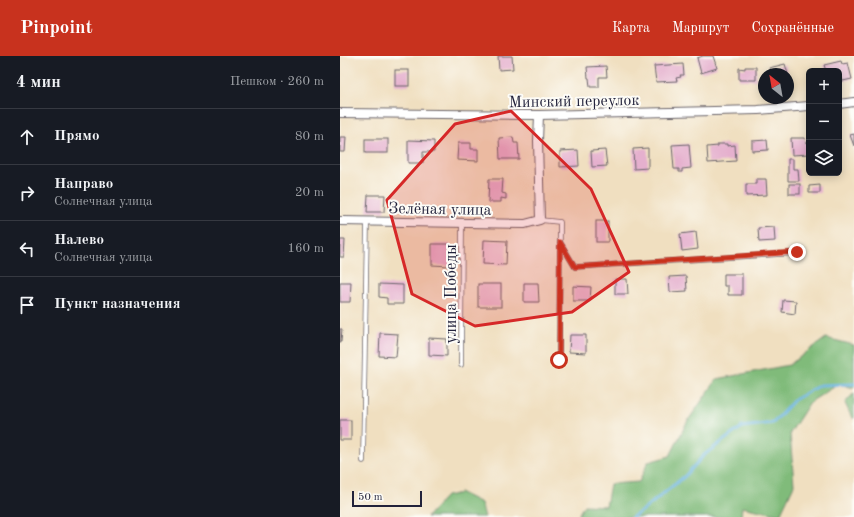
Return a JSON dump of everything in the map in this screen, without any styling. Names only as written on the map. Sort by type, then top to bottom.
[{"type":"street","points":[[842,104],[854,102]]},
{"type":"street","name":"Минский переулок","points":[[340,114],[539,115],[758,110],[806,106]]},
{"type":"street","points":[[539,115],[538,141],[540,220]]},
{"type":"street","name":"Зелёная улица","points":[[340,221],[525,224],[540,220]]},
{"type":"lane","points":[[540,220],[560,222],[559,360]]},
{"type":"lane","points":[[363,461],[366,221]]},
{"type":"lane","name":"улица Победы","points":[[461,365],[462,223]]},
{"type":"lane","points":[[560,242],[575,267],[797,252]]},
{"type":"highlighted area","points":[[511,111],[591,189],[629,272],[572,312],[475,326],[412,294],[387,200],[455,124]]},
{"type":"green space","points":[[826,338],[854,345],[854,388],[839,384],[810,402],[790,433],[794,485],[780,515],[742,507],[741,517],[577,517],[584,505],[606,506],[610,484],[639,482],[648,462],[670,456],[687,422],[717,379],[789,365]]},
{"type":"green space","points":[[854,393],[854,418],[852,418],[845,403]]},
{"type":"green space","points":[[461,493],[481,503],[485,517],[427,517],[446,496]]},
{"type":"building","points":[[498,56],[512,56],[513,69],[499,70]]},
{"type":"building","points":[[703,56],[713,56],[717,68],[701,73],[697,58]]},
{"type":"building","points":[[841,61],[842,64],[848,63],[852,79],[843,81],[842,68],[825,68],[824,65]]},
{"type":"building","points":[[683,64],[684,75],[680,75],[681,77],[676,78],[677,81],[656,82],[654,66]]},
{"type":"building","points":[[785,64],[786,68],[769,68]]},
{"type":"building","points":[[606,66],[607,77],[599,77],[599,87],[590,87],[587,67]]},
{"type":"building","points":[[745,67],[756,67],[756,80],[739,80],[739,68],[745,69]]},
{"type":"building","points":[[395,70],[409,70],[409,86],[395,86]]},
{"type":"building","points":[[854,134],[854,146],[850,135]]},
{"type":"building","points":[[340,137],[346,137],[345,152],[340,152]]},
{"type":"building","points":[[513,137],[514,143],[518,143],[519,159],[500,159],[499,138]]},
{"type":"building","points":[[791,138],[805,138],[806,154],[792,155]]},
{"type":"building","points":[[365,139],[388,139],[388,153],[365,153]]},
{"type":"building","points":[[408,140],[434,141],[434,152],[423,152],[423,163],[408,163]]},
{"type":"building","points":[[767,140],[768,150],[752,151],[752,141]]},
{"type":"building","points":[[458,143],[471,143],[471,149],[478,149],[478,161],[457,160]]},
{"type":"building","points":[[689,144],[691,168],[682,169],[682,172],[679,172],[679,169],[674,169],[672,145]]},
{"type":"building","points":[[718,144],[727,144],[727,146],[735,145],[736,161],[708,163],[707,147],[718,146]]},
{"type":"building","points":[[648,148],[648,168],[634,169],[633,149]]},
{"type":"building","points":[[578,150],[579,166],[560,167],[560,151]]},
{"type":"building","points":[[605,150],[607,166],[592,167],[591,151]]},
{"type":"building","points":[[788,159],[793,159],[793,169],[798,169],[799,181],[788,181]]},
{"type":"building","points":[[489,179],[503,179],[502,193],[506,194],[506,199],[501,198],[501,202],[488,202]]},
{"type":"building","points":[[756,179],[766,179],[767,195],[746,196],[746,184],[756,184]]},
{"type":"building","points":[[789,184],[800,184],[800,194],[789,194]]},
{"type":"building","points":[[820,185],[820,193],[809,193],[809,186]]},
{"type":"building","points":[[368,195],[385,195],[384,212],[367,212]]},
{"type":"building","points":[[596,221],[608,221],[608,242],[596,242]]},
{"type":"building","points":[[774,227],[775,241],[759,242],[758,228]]},
{"type":"building","points":[[696,232],[698,249],[682,251],[680,234]]},
{"type":"building","points":[[340,240],[345,240],[344,257],[340,257]]},
{"type":"building","points":[[484,240],[507,241],[506,265],[483,264]]},
{"type":"building","points":[[432,244],[450,244],[450,266],[432,265]]},
{"type":"building","points":[[724,274],[742,274],[742,295],[728,295],[728,286],[724,286]]},
{"type":"building","points":[[686,276],[687,291],[670,292],[669,277]]},
{"type":"building","points":[[615,279],[627,279],[628,294],[615,294]]},
{"type":"building","points":[[340,282],[351,282],[350,302],[340,302]]},
{"type":"building","points":[[524,283],[538,283],[539,302],[524,302]]},
{"type":"building","points":[[379,284],[403,285],[403,304],[387,304],[387,298],[379,297]]},
{"type":"building","points":[[478,284],[501,284],[501,307],[478,307]]},
{"type":"building","points":[[573,286],[591,287],[590,301],[573,301]]},
{"type":"building","points":[[783,300],[796,301],[795,314],[782,312]]},
{"type":"building","points":[[340,329],[342,329],[341,342],[340,342]]},
{"type":"building","points":[[380,333],[398,334],[396,357],[379,356]]},
{"type":"building","points":[[570,335],[586,335],[586,353],[569,352]]},
{"type":"building","points":[[429,338],[447,339],[447,356],[429,355]]},
{"type":"building","points":[[340,420],[351,420],[351,440],[340,440]]},
{"type":"waterway","points":[[632,517],[642,511],[685,476],[704,455],[742,427],[773,423],[794,400],[820,385],[854,384]]},
{"type":"route","points":[[559,360],[560,242],[575,267],[797,252]]}]
